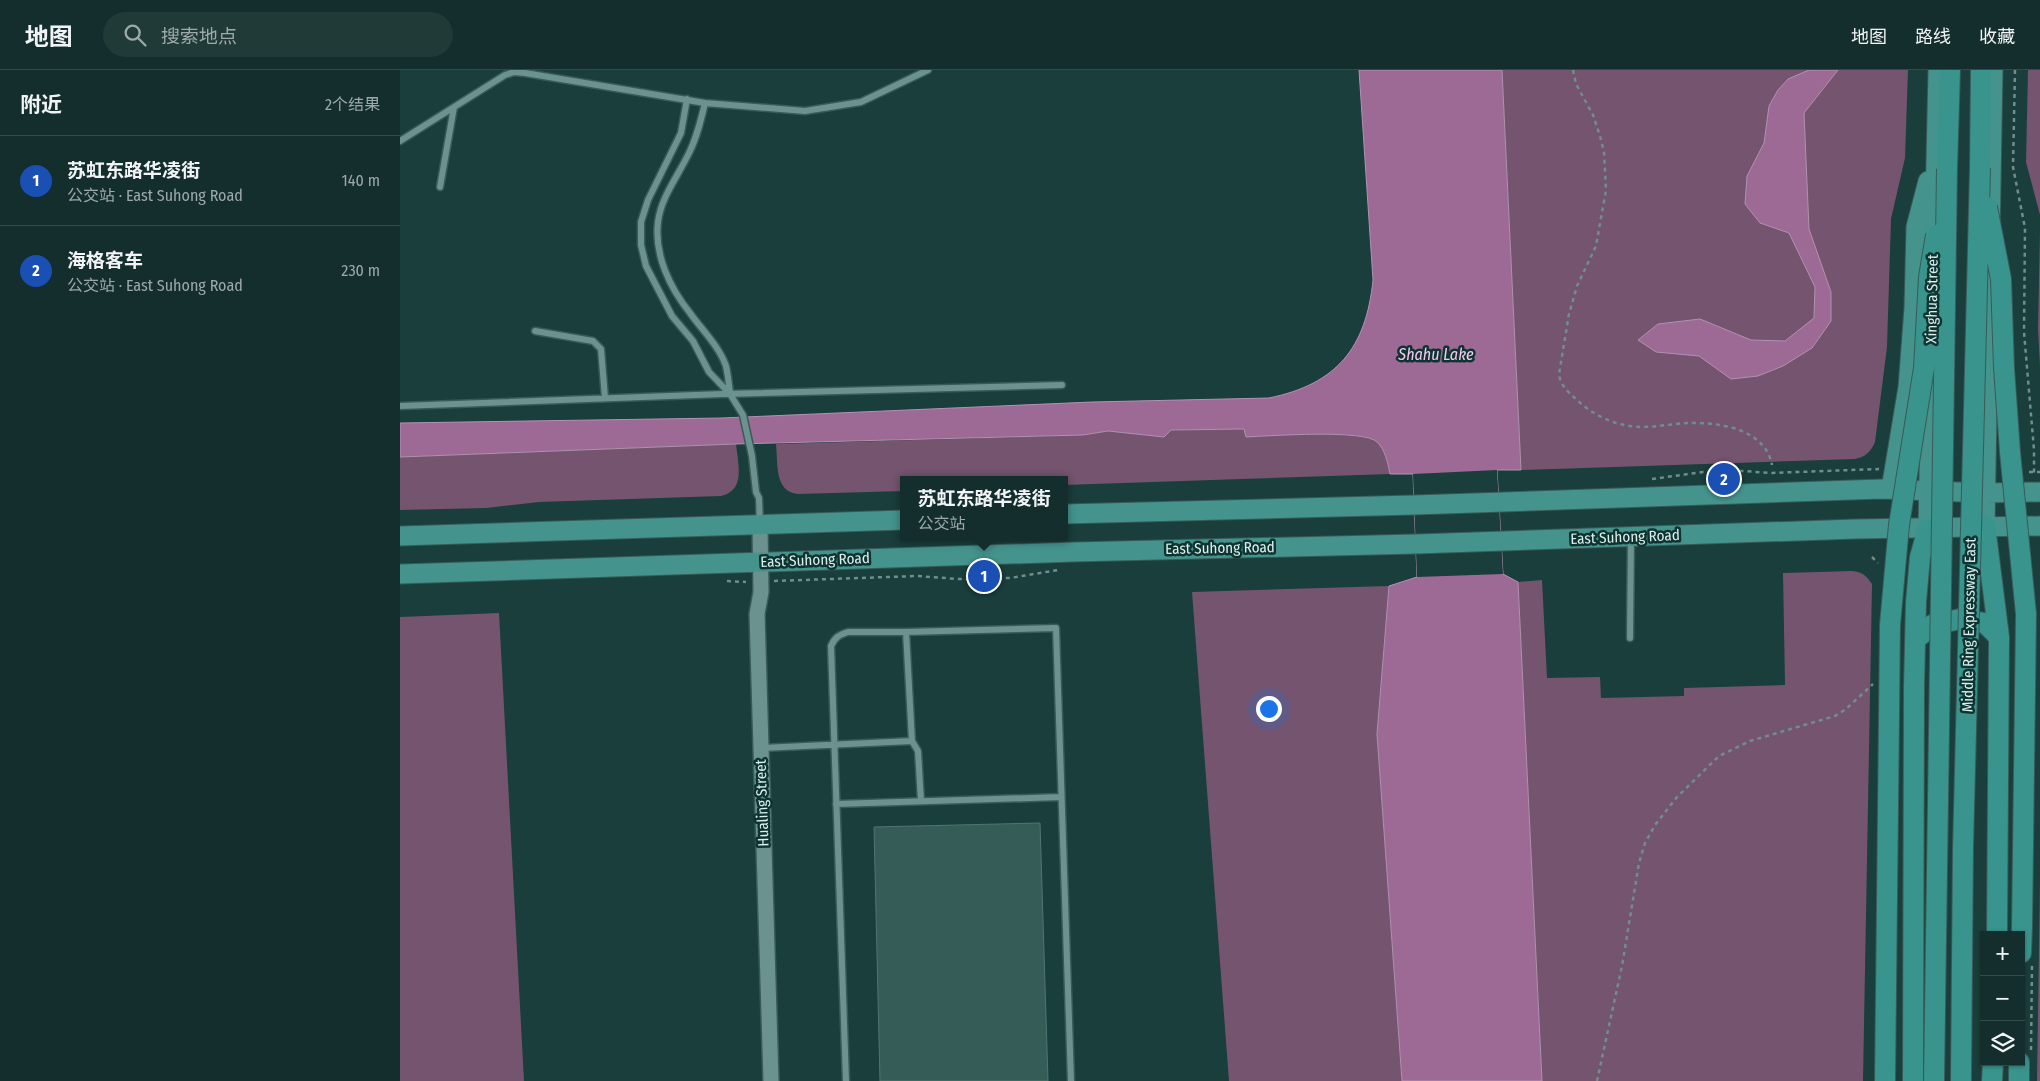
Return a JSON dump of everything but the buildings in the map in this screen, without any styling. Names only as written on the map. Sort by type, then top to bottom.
[{"type":"highway","points":[[1885,1081],[1892,599],[1899,525],[1924,368],[1929,277],[1947,168],[1950,70]]},
{"type":"highway","points":[[1981,70],[1980,168],[2001,279],[2004,368],[2010,452],[2026,614],[2022,931]]},
{"type":"highway","name":"Middle Ring Expressway East","points":[[1934,1081],[1947,168]]},
{"type":"highway","name":"Middle Ring Expressway East","points":[[1961,1081],[1963,849],[1980,168]]},
{"type":"highway","points":[[1985,526],[1999,637],[1997,931]]},
{"type":"highway","points":[[1913,1081],[1915,640],[1920,557],[1928,529]]},
{"type":"highway","points":[[1915,640],[1932,625],[1960,619],[1985,623],[1999,637]]},
{"type":"highway","points":[[1905,1081],[1913,1002]]},
{"type":"highway","points":[[1992,1081],[1993,1066]]},
{"type":"highway","points":[[1998,1066],[1999,1081]]},
{"type":"highway","points":[[2019,1066],[2019,1081]]},
{"type":"main road","name":"Xinghua Street","points":[[1928,529],[1938,70]]},
{"type":"main road","points":[[1985,526],[1993,70]]},
{"type":"main road","points":[[1891,490],[1908,387],[1914,308],[1916,227],[1936,149]]},
{"type":"main road","points":[[1068,514],[1414,505],[1655,495],[1891,490],[1985,493],[2037,492]]},
{"type":"main road","points":[[400,536],[900,520]]},
{"type":"main road","name":"East Suhong Road","points":[[400,574],[1074,552],[2040,526]]},
{"type":"street","name":"Hualing Street","points":[[760,525],[761,582],[756,614],[770,1081]]},
{"type":"lane","points":[[400,141],[505,75],[514,72],[525,71],[705,103],[805,111],[861,102],[928,70]]},
{"type":"lane","points":[[687,99],[681,133],[646,207],[641,222],[641,245],[646,266],[672,316],[693,341],[709,372],[730,394],[743,415],[752,456],[756,492],[759,498],[760,525]]},
{"type":"lane","points":[[705,103],[698,132],[665,199],[658,222],[658,244],[663,266],[673,288],[689,313],[706,332],[726,366],[730,394]]},
{"type":"lane","points":[[440,187],[454,107]]},
{"type":"lane","points":[[535,331],[593,341],[598,344],[605,398]]},
{"type":"lane","points":[[400,406],[730,394],[1062,385]]},
{"type":"lane","points":[[1630,638],[1631,536]]},
{"type":"lane","points":[[846,1081],[831,646],[840,634],[848,632],[1056,628],[1071,1081]]},
{"type":"lane","points":[[906,632],[912,741],[918,751],[921,801]]},
{"type":"lane","points":[[760,748],[912,741]]},
{"type":"lane","points":[[836,804],[1061,797]]},
{"type":"path","points":[[1573,70],[1576,84],[1592,115],[1600,136],[1604,152],[1606,190],[1596,246],[1577,286],[1569,314],[1559,374],[1561,383],[1578,401],[1592,412],[1619,424],[1640,427],[1696,423],[1744,431],[1764,447],[1769,454],[1772,465]]},
{"type":"path","points":[[2016,70],[2013,167],[2025,228],[2024,332],[2037,492]]},
{"type":"path","points":[[1649,479],[1744,470],[1770,473],[1895,469]]},
{"type":"path","points":[[2024,472],[2040,472]]},
{"type":"path","points":[[722,581],[761,582],[917,576],[958,579],[1010,578],[1065,569]]},
{"type":"path","points":[[1597,1081],[1622,966],[1639,863],[1645,843],[1655,825],[1677,797],[1719,756],[1750,741],[1836,716],[1878,679]]},
{"type":"shaded area","points":[[1502,70],[1908,70],[1905,158],[1891,219],[1887,347],[1875,442],[1867,454],[1855,459],[1521,470]]},
{"type":"shaded area","points":[[2028,70],[2040,70],[2040,215],[2026,162]]},
{"type":"shaded area","points":[[2040,230],[2040,366],[2038,329]]},
{"type":"shaded area","points":[[1245,429],[1246,437],[1336,434],[1369,438],[1378,442],[1383,449],[1390,474],[1068,485],[1068,476],[900,476],[900,491],[798,494],[790,492],[781,482],[776,444],[1083,435],[1108,431],[1164,437],[1170,430]]},
{"type":"shaded area","points":[[736,444],[739,468],[737,482],[729,493],[721,496],[539,502],[486,508],[400,510],[400,457]]},
{"type":"shaded area","points":[[1852,571],[1864,574],[1872,584],[1863,1081],[1542,1081],[1518,582],[1542,580],[1547,678],[1600,677],[1601,698],[1684,696],[1684,688],[1785,685],[1783,573]]},
{"type":"shaded area","points":[[1389,586],[1377,734],[1402,1081],[1229,1081],[1192,592]]},
{"type":"shaded area","points":[[499,613],[524,1081],[400,1081],[400,617]]},
{"type":"shaded area","points":[[2040,881],[2040,1081],[2037,1081]]},
{"type":"water","name":"Shahu Lake","points":[[1359,70],[1502,70],[1521,470],[1497,470],[1503,574],[1518,582],[1542,1081],[1402,1081],[1377,734],[1389,586],[1417,577],[1413,474],[1390,474],[1384,453],[1377,442],[1369,438],[1336,434],[1246,437],[1244,429],[1171,430],[1164,437],[1108,431],[1083,435],[736,444],[400,457],[400,423],[722,418],[1092,402],[1269,398],[1293,392],[1313,383],[1330,372],[1344,359],[1355,344],[1369,304],[1373,280]]},
{"type":"water","points":[[1809,70],[1838,70],[1804,113],[1809,229],[1831,292],[1831,321],[1812,348],[1783,366],[1758,376],[1731,379],[1699,356],[1656,352],[1638,340],[1658,324],[1700,319],[1751,340],[1785,341],[1814,318],[1815,287],[1789,233],[1760,223],[1745,204],[1747,176],[1764,143],[1769,106],[1778,90],[1788,79]]},
{"type":"pier","points":[[1497,470],[1503,574],[1417,577],[1413,474]]},
{"type":"place","name":"海格客车","points":[[1724,479]]},
{"type":"place","name":"苏虹东路华凌街","points":[[984,576]]}]
